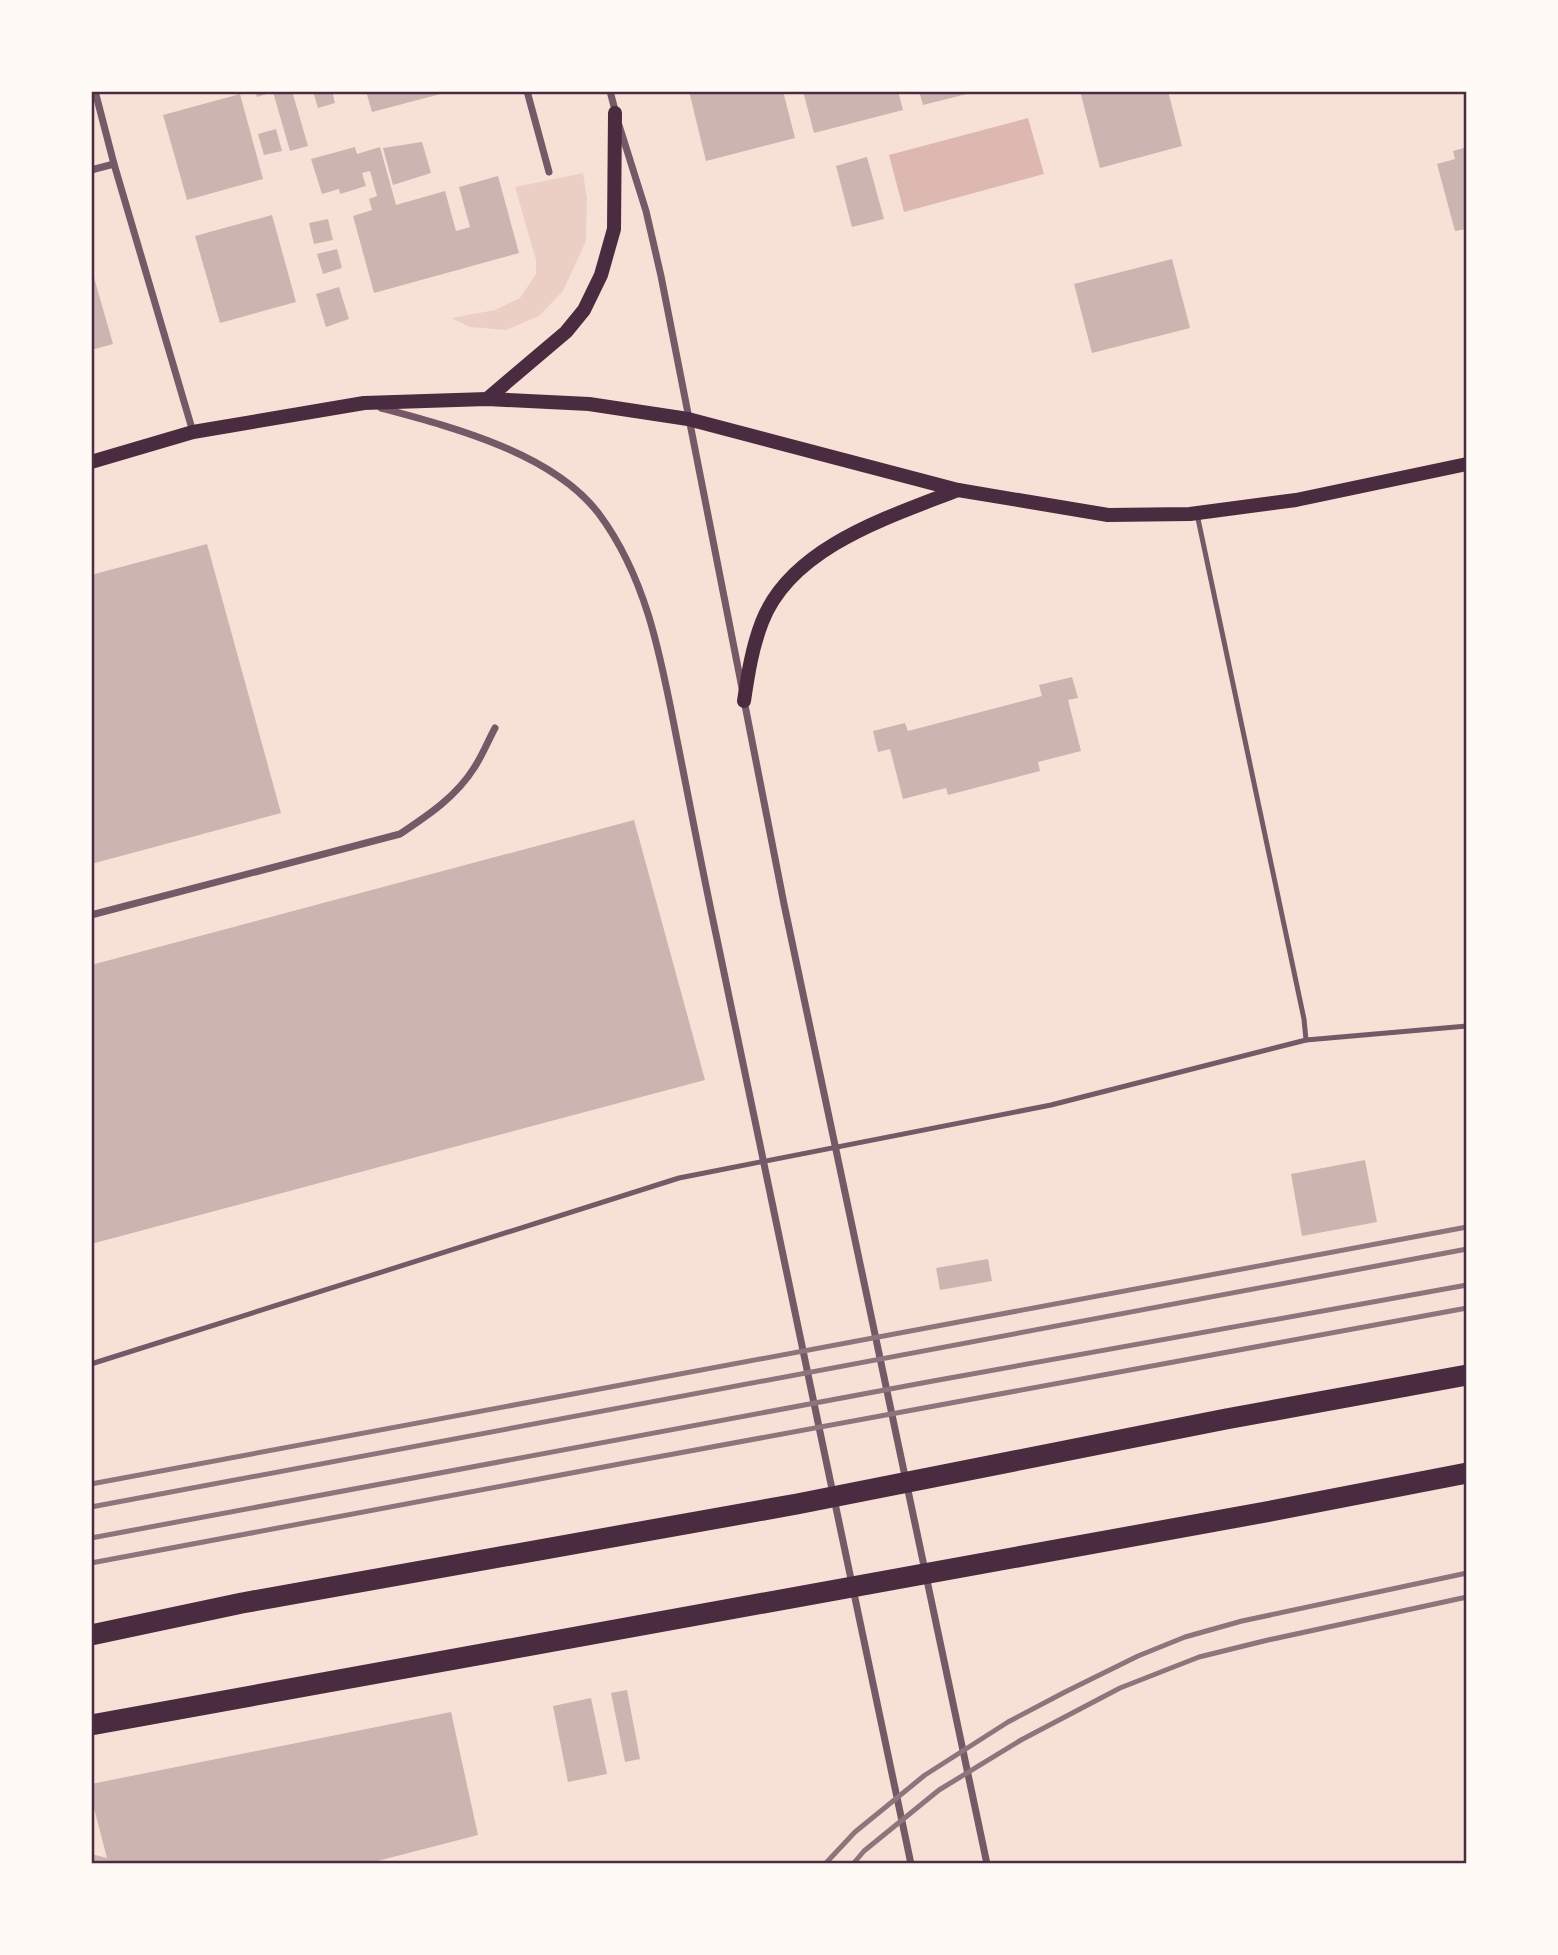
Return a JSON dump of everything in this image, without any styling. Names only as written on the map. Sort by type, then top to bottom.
[{"type":"highway","points":[[91,1635],[242,1603],[797,1504],[1226,1419],[1467,1375]]},
{"type":"highway","points":[[91,1725],[1467,1473]]},
{"type":"main road","points":[[487,399],[566,332],[584,310],[601,275],[614,229],[615,113]]},
{"type":"main road","points":[[91,462],[193,432],[363,403],[487,399],[589,404],[688,419],[958,491],[1108,515],[1197,514],[1296,500],[1467,464]]},
{"type":"main road","points":[[744,701],[751,655],[762,620],[777,594],[805,565],[867,526],[958,491]]},
{"type":"street","points":[[95,91],[193,432]]},
{"type":"street","points":[[527,91],[550,172]]},
{"type":"street","points":[[610,91],[655,250],[784,904],[987,1864]]},
{"type":"street","points":[[91,170],[114,164]]},
{"type":"street","points":[[363,403],[483,439],[536,463],[559,477],[584,496],[611,532],[640,589],[662,663],[712,917],[911,1864]]},
{"type":"street","points":[[91,915],[400,834],[432,813],[455,792],[474,769],[495,728]]},
{"type":"lane","points":[[1197,514],[1304,1019],[1306,1040]]},
{"type":"lane","points":[[91,1364],[679,1178],[1051,1105],[1306,1040],[1467,1026]]},
{"type":"shaded area","points":[[1028,118],[1044,174],[904,212],[889,155]]},
{"type":"shaded area","points":[[583,173],[587,199],[586,241],[563,291],[539,316],[506,330],[470,327],[451,318],[495,310],[520,298],[536,274],[536,260],[515,187]]},
{"type":"building","points":[[255,91],[292,91],[308,146],[290,151],[273,92],[257,97]]},
{"type":"building","points":[[313,91],[332,91],[335,103],[318,108]]},
{"type":"building","points":[[366,91],[448,91],[448,92],[372,112]]},
{"type":"building","points":[[689,91],[783,91],[795,138],[706,161]]},
{"type":"building","points":[[803,91],[898,91],[903,110],[814,133]]},
{"type":"building","points":[[919,91],[975,91],[975,92],[923,105]]},
{"type":"building","points":[[1080,91],[1168,91],[1182,146],[1100,168]]},
{"type":"building","points":[[240,94],[263,179],[187,200],[163,115]]},
{"type":"building","points":[[276,129],[282,151],[264,155],[258,134]]},
{"type":"building","points":[[422,142],[431,173],[393,185],[383,148]]},
{"type":"building","points":[[355,147],[357,154],[380,147],[396,205],[445,191],[456,231],[470,227],[459,187],[498,176],[519,253],[374,293],[353,216],[372,210],[369,199],[377,196],[370,171],[362,173],[366,186],[340,194],[339,189],[322,194],[311,159]]},
{"type":"building","points":[[1467,147],[1467,229],[1455,231],[1437,164],[1455,159],[1453,151]]},
{"type":"building","points":[[867,157],[884,219],[852,227],[836,166]]},
{"type":"building","points":[[272,215],[296,302],[220,323],[195,236]]},
{"type":"building","points":[[328,219],[333,240],[314,244],[309,223]]},
{"type":"building","points":[[337,249],[342,268],[323,274],[317,254]]},
{"type":"building","points":[[1172,259],[1190,328],[1092,353],[1074,284]]},
{"type":"building","points":[[91,267],[113,344],[91,350]]},
{"type":"building","points":[[339,287],[349,319],[326,327],[316,294]]},
{"type":"building","points":[[207,544],[281,813],[91,864],[91,575]]},
{"type":"building","points":[[1072,677],[1078,698],[1068,700],[1081,751],[1038,762],[1040,771],[948,795],[946,788],[903,799],[890,749],[878,752],[873,731],[905,723],[908,731],[1042,696],[1039,685]]},
{"type":"building","points":[[634,820],[705,1080],[91,1244],[91,965]]},
{"type":"building","points":[[1365,1160],[1377,1222],[1302,1236],[1291,1174]]},
{"type":"building","points":[[988,1259],[992,1281],[940,1290],[936,1268]]},
{"type":"building","points":[[627,1690],[640,1759],[625,1762],[611,1693]]},
{"type":"building","points":[[591,1698],[607,1774],[568,1782],[553,1706]]},
{"type":"building","points":[[451,1712],[478,1835],[366,1864],[91,1864],[91,1854],[107,1858],[91,1797],[91,1784]]},
{"type":"railway","points":[[91,1484],[1467,1227]]},
{"type":"railway","points":[[91,1507],[1467,1249]]},
{"type":"railway","points":[[91,1538],[933,1381],[1467,1285]]},
{"type":"railway","points":[[91,1563],[1467,1308]]},
{"type":"railway","points":[[825,1864],[855,1832],[925,1775],[1008,1722],[1138,1656],[1185,1637],[1242,1621],[1467,1573]]},
{"type":"railway","points":[[853,1864],[864,1851],[939,1790],[1021,1740],[1120,1688],[1199,1657],[1467,1597]]}]
